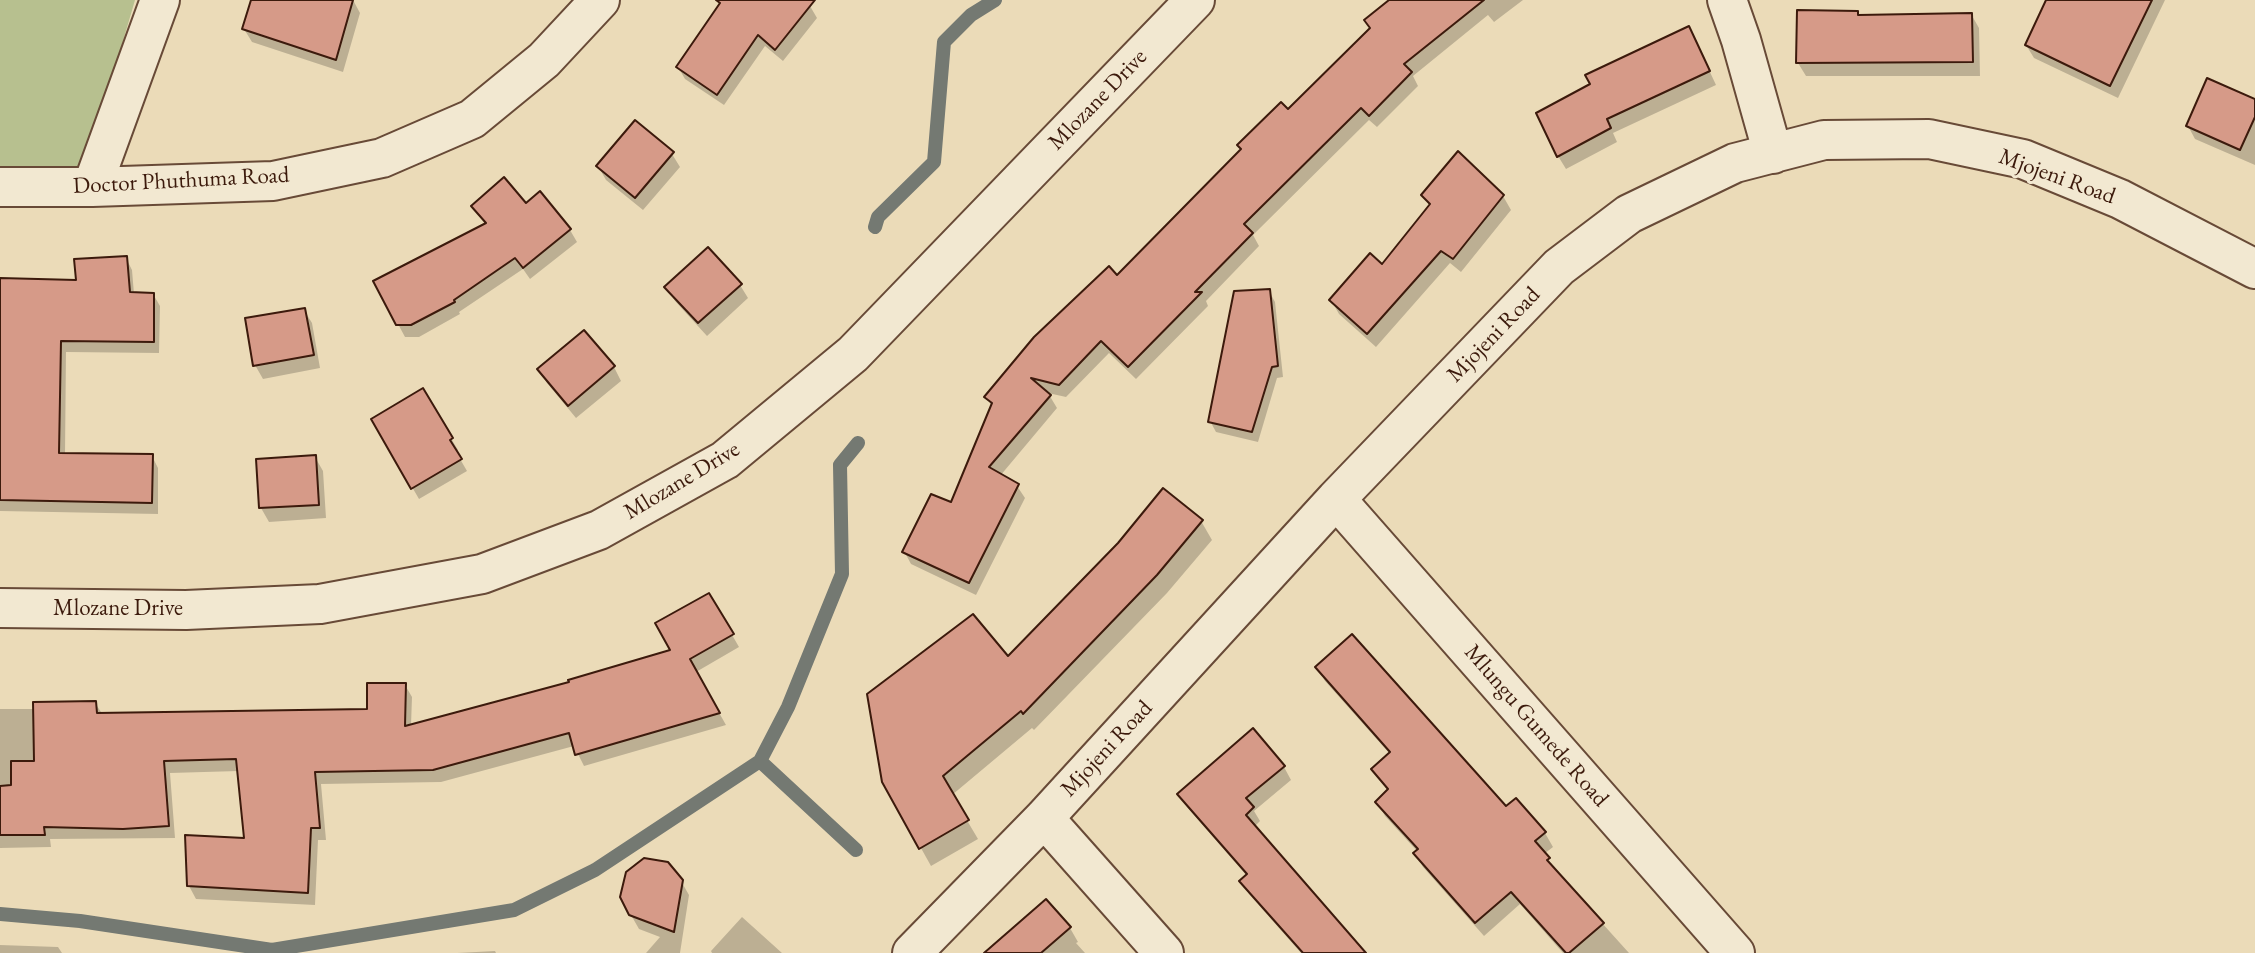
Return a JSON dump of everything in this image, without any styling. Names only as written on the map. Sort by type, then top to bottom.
[{"type":"street","points":[[92,187],[160,0]]},
{"type":"street","name":"Doctor Phuthuma Road","points":[[0,187],[273,181],[382,158],[472,119],[544,60],[600,0]]},
{"type":"street","name":"Mlozane Drive","points":[[0,608],[186,610],[320,604],[482,574],[598,530],[725,460],[853,354],[1195,0]]},
{"type":"street","points":[[1727,0],[1773,154]]},
{"type":"street","name":"Mjojeni Road","points":[[912,953],[1044,818],[1336,499],[1559,267],[1629,214],[1735,163],[1824,140],[1929,139],[2022,159],[2120,200],[2255,268]]},
{"type":"street","name":"Mlungu Gumede Road","points":[[1336,499],[1735,953]]},
{"type":"street","points":[[1044,818],[1164,953]]},
{"type":"green space","points":[[0,0],[135,0],[85,171],[0,168]]},
{"type":"building","points":[[251,0],[353,0],[336,60],[242,29]]},
{"type":"building","points":[[716,0],[815,0],[775,50],[758,35],[717,95],[676,67],[720,3]]},
{"type":"building","points":[[1389,0],[1484,0],[1404,64],[1412,72],[1369,116],[1361,108],[1244,224],[1253,233],[1195,292],[1202,292],[1128,367],[1101,341],[1059,385],[1031,378],[1051,395],[989,467],[1019,484],[969,583],[902,552],[931,494],[951,502],[992,403],[984,397],[1034,337],[1109,266],[1117,275],[1241,149],[1237,145],[1281,102],[1288,109],[1370,28],[1364,20]]},
{"type":"building","points":[[2046,0],[2152,0],[2110,86],[2025,45]]},
{"type":"building","points":[[1797,10],[1858,11],[1858,15],[1972,13],[1973,62],[1796,63]]},
{"type":"building","points":[[1689,26],[1710,71],[1607,119],[1611,128],[1557,157],[1536,113],[1590,84],[1585,75]]},
{"type":"building","points":[[2207,78],[2255,99],[2255,117],[2240,150],[2186,126]]},
{"type":"building","points":[[635,120],[674,152],[635,198],[596,166]]},
{"type":"building","points":[[1458,151],[1504,195],[1453,259],[1441,251],[1367,334],[1329,300],[1370,253],[1382,264],[1430,204],[1421,195]]},
{"type":"building","points":[[504,177],[526,203],[540,191],[571,229],[523,268],[515,258],[454,300],[455,302],[411,325],[396,325],[373,281],[486,223],[471,206]]},
{"type":"building","points":[[708,247],[742,284],[698,323],[664,287]]},
{"type":"building","points":[[127,256],[130,292],[154,293],[154,342],[61,341],[59,453],[153,454],[152,503],[0,500],[0,278],[76,280],[74,259]]},
{"type":"building","points":[[1270,289],[1278,366],[1272,367],[1252,432],[1208,422],[1234,291]]},
{"type":"building","points":[[305,308],[314,355],[253,366],[245,318]]},
{"type":"building","points":[[584,330],[615,366],[568,406],[537,369]]},
{"type":"building","points":[[423,388],[453,438],[450,440],[462,459],[411,489],[371,419]]},
{"type":"building","points":[[316,455],[319,505],[259,508],[256,459]]},
{"type":"building","points":[[1163,488],[1203,520],[1157,575],[1023,714],[1021,711],[943,776],[969,820],[919,849],[882,782],[867,694],[973,614],[1008,656],[1118,543]]},
{"type":"building","points":[[709,593],[734,634],[690,659],[720,713],[575,755],[569,733],[433,770],[315,772],[320,828],[311,828],[308,893],[187,886],[185,835],[244,838],[236,759],[164,761],[169,826],[123,829],[44,827],[45,835],[0,835],[0,786],[11,785],[11,761],[34,761],[33,702],[96,701],[97,713],[367,709],[367,683],[406,683],[405,726],[569,682],[568,680],[670,650],[655,623]]},
{"type":"building","points":[[1352,634],[1506,806],[1516,798],[1546,832],[1535,841],[1550,858],[1547,860],[1604,923],[1569,953],[1566,953],[1511,892],[1475,923],[1413,853],[1418,849],[1375,802],[1388,789],[1371,769],[1390,752],[1315,667]]},
{"type":"building","points":[[1253,728],[1285,766],[1246,798],[1254,807],[1246,815],[1366,953],[1303,953],[1239,881],[1247,874],[1177,794]]},
{"type":"building","points":[[644,858],[668,862],[683,880],[674,932],[629,915],[620,897],[626,872]]},
{"type":"building","points":[[1046,899],[1071,927],[1041,953],[984,953]]},
{"type":"waterway","points":[[875,227],[878,217],[934,162],[944,42],[971,15],[995,0]]},
{"type":"waterway","points":[[856,850],[760,761],[788,707],[842,574],[840,465],[858,443]]},
{"type":"waterway","points":[[0,914],[80,921],[272,950],[514,910],[595,870],[760,761]]}]
